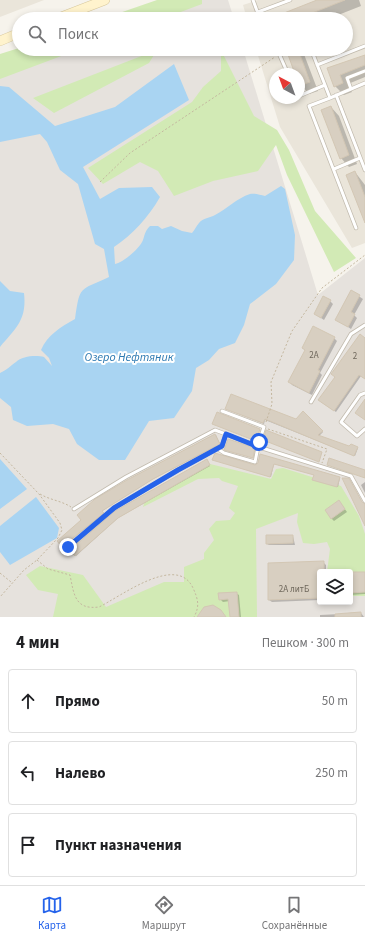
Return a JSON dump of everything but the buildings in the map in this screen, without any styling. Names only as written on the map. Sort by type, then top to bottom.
[{"type":"main road","points":[[74,12],[105,0]]},
{"type":"main road","points":[[0,40],[12,36]]},
{"type":"lane","points":[[253,0],[258,12],[290,0]]},
{"type":"lane","points":[[353,50],[365,46]]},
{"type":"lane","points":[[280,56],[285,68]]},
{"type":"lane","points":[[314,56],[330,98]]},
{"type":"lane","points":[[317,64],[338,56]]},
{"type":"lane","points":[[351,89],[347,78],[365,71]]},
{"type":"lane","points":[[356,228],[309,106],[365,83]]},
{"type":"lane","points":[[305,93],[324,85]]},
{"type":"lane","points":[[336,95],[365,170]]},
{"type":"lane","points":[[334,169],[360,158]]},
{"type":"lane","points":[[311,402],[351,334],[365,325]]},
{"type":"lane","points":[[365,393],[360,395],[341,422],[357,436],[365,429]]},
{"type":"lane","points":[[218,449],[224,453],[255,462],[264,427],[222,411]]},
{"type":"lane","points":[[74,509],[126,477],[215,430],[259,447],[351,476],[365,501]]},
{"type":"lane","points":[[68,547],[114,508],[178,470],[218,449],[222,446],[226,434]]},
{"type":"path","points":[[100,182],[130,153],[276,56]]},
{"type":"path","points":[[321,466],[326,449],[264,427],[272,404],[271,382],[292,332],[322,288],[365,255]]},
{"type":"path","points":[[0,453],[39,494],[60,523],[62,530],[58,538],[37,560],[24,570],[0,597]]},
{"type":"path","points":[[39,494],[54,501],[64,502],[74,509]]},
{"type":"path","points":[[37,560],[48,569],[70,575],[74,597],[81,604],[89,608],[100,607],[154,577],[170,573],[181,577],[192,585],[198,608],[194,617]]},
{"type":"path","points":[[0,572],[12,583]]},
{"type":"shaded area","points":[[0,0],[44,0],[12,12],[0,17]]},
{"type":"shaded area","points":[[169,0],[228,0],[232,12],[137,12]]},
{"type":"shaded area","points":[[258,0],[365,0],[365,243],[352,248],[280,127],[273,104],[305,104],[305,68],[269,68],[269,91],[258,56],[353,56],[353,12],[245,12],[243,5]]},
{"type":"shaded area","points":[[23,56],[245,56],[318,295],[365,258],[365,617],[0,617],[0,65]]},
{"type":"green space","points":[[157,0],[202,0],[202,4],[181,12],[122,12]]},
{"type":"green space","points":[[12,50],[12,56],[61,56],[0,79],[0,54]]},
{"type":"green space","points":[[142,56],[153,56],[149,63],[54,113],[33,98]]},
{"type":"green space","points":[[221,56],[224,56],[254,116],[277,130],[289,150],[315,211],[356,258],[334,272],[287,175],[276,145],[258,171],[213,181],[174,196],[158,171],[140,162],[103,184],[88,168],[192,102],[203,87],[221,71]]},
{"type":"green space","points":[[206,463],[271,479],[276,469],[283,468],[341,486],[359,516],[365,534],[365,596],[353,596],[353,569],[327,569],[330,549],[327,542],[314,544],[303,543],[297,522],[298,513],[256,529],[257,617],[53,617],[58,594],[38,590],[26,575],[40,566],[83,575],[106,607],[164,582],[184,582],[184,567],[204,559],[204,553],[214,540],[209,529],[216,521],[230,520],[235,513],[229,508],[238,486],[222,481],[219,478],[198,479],[143,507],[146,497]]},
{"type":"water","name":"Озеро Нефтяник","points":[[174,64],[189,100],[83,167],[100,199],[119,188],[152,187],[160,197],[140,225],[128,237],[114,247],[115,264],[123,261],[135,251],[143,240],[146,231],[150,226],[158,226],[162,229],[171,226],[182,231],[192,233],[201,221],[219,213],[241,198],[250,194],[265,196],[281,186],[285,189],[295,235],[294,260],[276,284],[250,304],[244,325],[235,343],[219,349],[209,360],[196,368],[192,391],[174,418],[149,421],[125,460],[99,460],[77,444],[69,429],[53,424],[27,426],[13,420],[11,407],[0,398],[0,373],[22,358],[29,356],[41,356],[44,357],[52,366],[49,358],[41,350],[47,340],[55,332],[75,319],[78,300],[83,290],[86,287],[109,277],[104,249],[95,244],[78,184],[60,170],[47,142],[40,134],[0,142],[0,86],[9,87],[55,126],[115,107]]},
{"type":"water","points":[[0,281],[10,291],[24,293],[24,310],[19,323],[0,347]]},
{"type":"water","points":[[0,459],[27,489],[0,509]]},
{"type":"water","points":[[36,497],[59,528],[57,538],[10,565],[0,552],[0,526]]},
{"type":"route","points":[[68,547],[114,508],[222,446],[226,434],[259,447],[259,442]]}]
